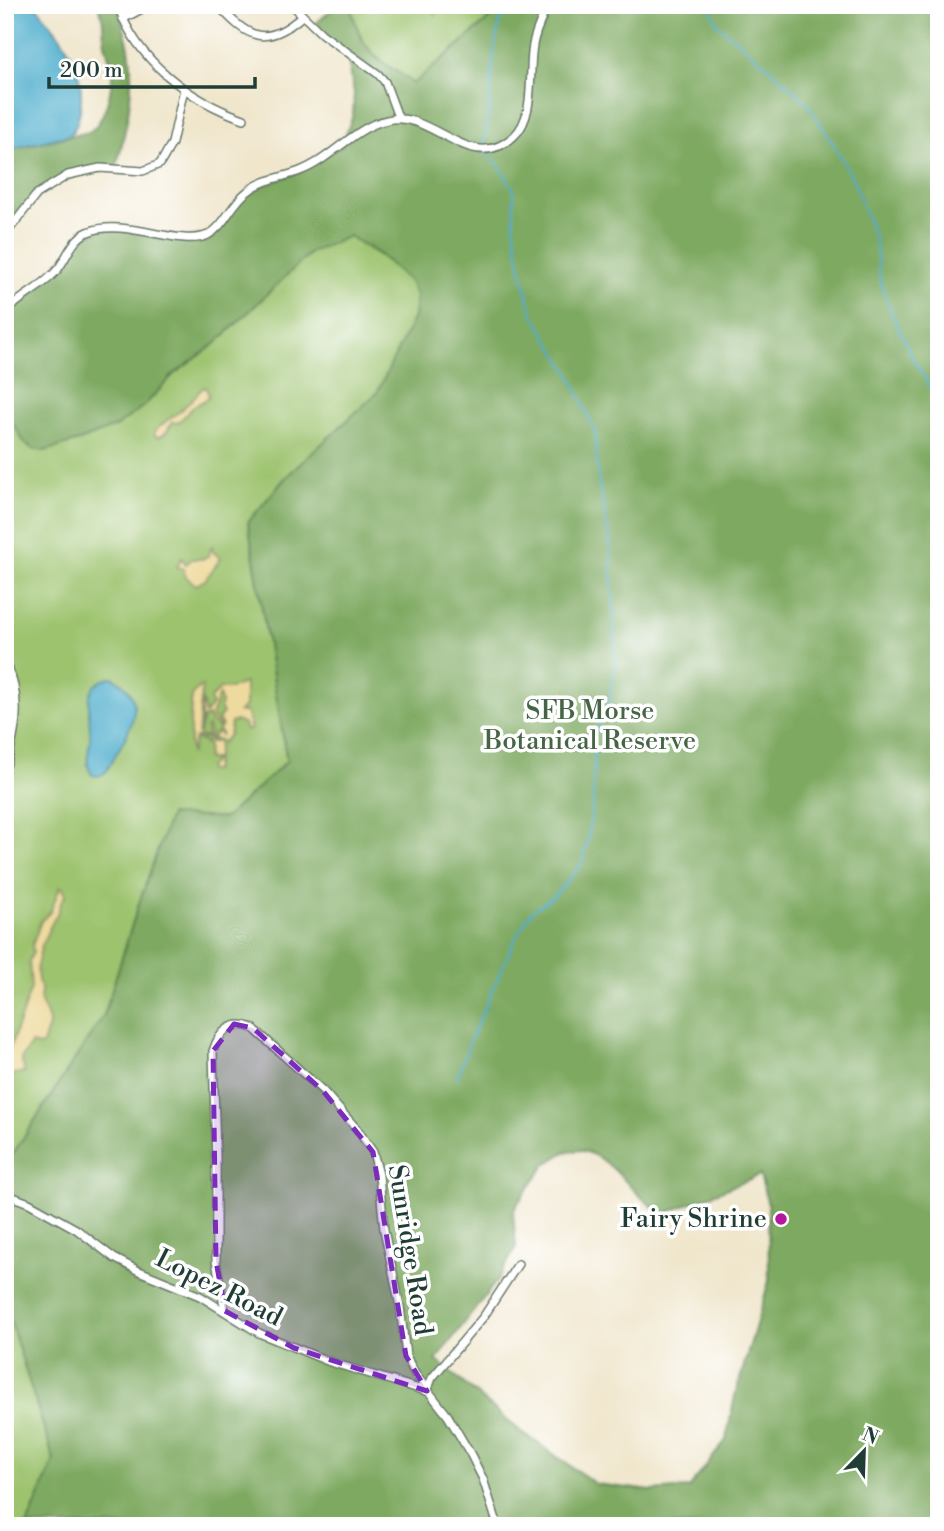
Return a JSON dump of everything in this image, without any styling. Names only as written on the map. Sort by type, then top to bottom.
[{"type":"street","points":[[118,5],[133,38],[162,71],[184,89],[225,113],[244,118]]},
{"type":"street","points":[[123,19],[149,5]]},
{"type":"street","points":[[218,5],[243,29],[264,37],[281,32],[301,17]]},
{"type":"street","points":[[292,5],[301,17],[333,43],[378,74],[385,82],[398,117]]},
{"type":"street","points":[[5,313],[51,277],[78,239],[90,231],[127,229],[186,238],[203,237],[218,227],[239,199],[255,186],[309,167],[370,126],[398,117],[421,123],[456,143],[473,149],[491,148],[509,141],[520,129],[526,115],[533,45],[548,5]]},
{"type":"street","points":[[5,235],[37,194],[68,175],[100,168],[143,171],[160,164],[172,143],[184,89]]},
{"type":"street","points":[[5,770],[17,703],[15,683],[6,662]]},
{"type":"street","name":"Sunridge Road","points":[[225,1311],[216,1261],[213,1051],[219,1036],[234,1024],[240,1024],[253,1028],[323,1091],[357,1129],[373,1152],[379,1175],[384,1230],[398,1294],[406,1356],[427,1391],[448,1416],[471,1455],[483,1479],[498,1526]]},
{"type":"street","name":"Lopez Road","points":[[5,1194],[29,1203],[76,1229],[114,1258],[200,1296],[258,1333],[306,1353],[427,1391]]},
{"type":"street","points":[[427,1391],[432,1378],[484,1316],[518,1264]]},
{"type":"highlighted area","points":[[234,1024],[253,1028],[323,1091],[373,1152],[406,1356],[427,1391],[294,1348],[225,1311],[216,1261],[213,1051]]},
{"type":"green space","points":[[98,5],[118,5],[131,63],[129,109],[116,168],[90,169],[45,188],[5,235],[5,150],[90,132],[104,112],[112,70]]},
{"type":"green space","name":"SFB Morse Botanical Reserve","points":[[337,5],[350,5],[359,33],[368,49],[413,84],[502,5],[939,5],[939,1526],[27,1526],[54,1460],[5,1305],[5,1166],[104,1015],[170,815],[225,818],[287,761],[248,522],[286,477],[377,393],[414,317],[416,295],[411,283],[379,254],[349,236],[311,252],[215,344],[173,375],[146,404],[117,426],[45,451],[33,449],[24,442],[15,426],[5,421],[5,313],[45,282],[78,239],[105,228],[186,238],[211,233],[246,192],[300,171],[342,145],[353,115],[354,93],[347,53],[312,27]],"holes":[[[580,1150],[593,1154],[614,1169],[652,1207],[664,1214],[760,1175],[768,1205],[769,1281],[735,1396],[726,1440],[689,1488],[652,1491],[596,1484],[519,1430],[436,1360],[499,1278],[516,1247],[513,1212],[546,1164],[565,1152]]]},
{"type":"green space","points":[[350,5],[429,5],[435,15],[441,5],[502,5],[412,85],[368,49],[359,33]]},
{"type":"green space","points":[[513,151],[377,393],[286,477],[248,522],[287,761],[225,818],[138,906],[104,1015],[5,1166],[5,421],[15,426],[24,442],[146,404],[173,375],[215,344],[311,252],[349,236],[395,266]]},
{"type":"green space","points":[[5,1305],[54,1460],[27,1526],[5,1526]]},
{"type":"sand","points":[[204,387],[209,395],[207,399],[194,406],[178,423],[172,422],[164,434],[156,437],[154,433],[159,427]]},
{"type":"sand","points":[[212,545],[213,552],[221,558],[205,580],[196,585],[186,577],[183,569],[177,567],[182,558],[186,564],[192,559],[208,556]]},
{"type":"sand","points":[[245,683],[245,706],[239,712],[246,712],[251,729],[246,731],[244,724],[236,721],[231,723],[229,735],[222,743],[220,740],[211,739],[217,732],[222,736],[219,729],[222,726],[218,719],[223,713],[220,708],[221,701],[219,695],[212,713],[218,728],[209,720],[209,716],[203,718],[200,733],[202,699],[205,714],[212,705],[210,699],[221,688],[231,689]]},
{"type":"sand","points":[[202,686],[198,737],[203,742],[219,744],[214,771],[209,771],[208,768],[215,759],[207,759],[208,745],[195,738],[191,754],[192,698],[195,691]]},
{"type":"sand","points":[[208,726],[211,739],[201,736],[208,737]]},
{"type":"sand","points":[[60,887],[66,895],[45,938],[37,972],[41,988],[40,999],[49,1027],[44,1043],[40,1046],[31,1044],[21,1059],[25,1072],[12,1075],[5,1086],[5,1062],[31,988],[29,960],[33,953],[32,946],[41,921],[50,912]]},
{"type":"water","points":[[5,5],[35,5],[70,53],[80,79],[81,94],[78,120],[70,135],[5,150]]},
{"type":"water","points":[[112,677],[125,687],[132,698],[132,722],[106,772],[99,776],[92,775],[87,761],[90,737],[89,701],[95,686]]},
{"type":"waterway","points":[[483,147],[493,58],[505,5]]},
{"type":"waterway","points":[[709,5],[717,24],[806,102],[831,140],[853,179],[875,239],[880,280],[890,309],[913,359],[939,402]]},
{"type":"waterway","points":[[457,1079],[470,1041],[517,935],[532,911],[554,896],[582,864],[593,801],[595,733],[609,700],[616,661],[610,540],[598,479],[595,432],[571,376],[532,313],[514,226],[514,190],[498,164],[484,152]]},
{"type":"place","name":"Fairy Shrine","points":[[781,1219]]}]
